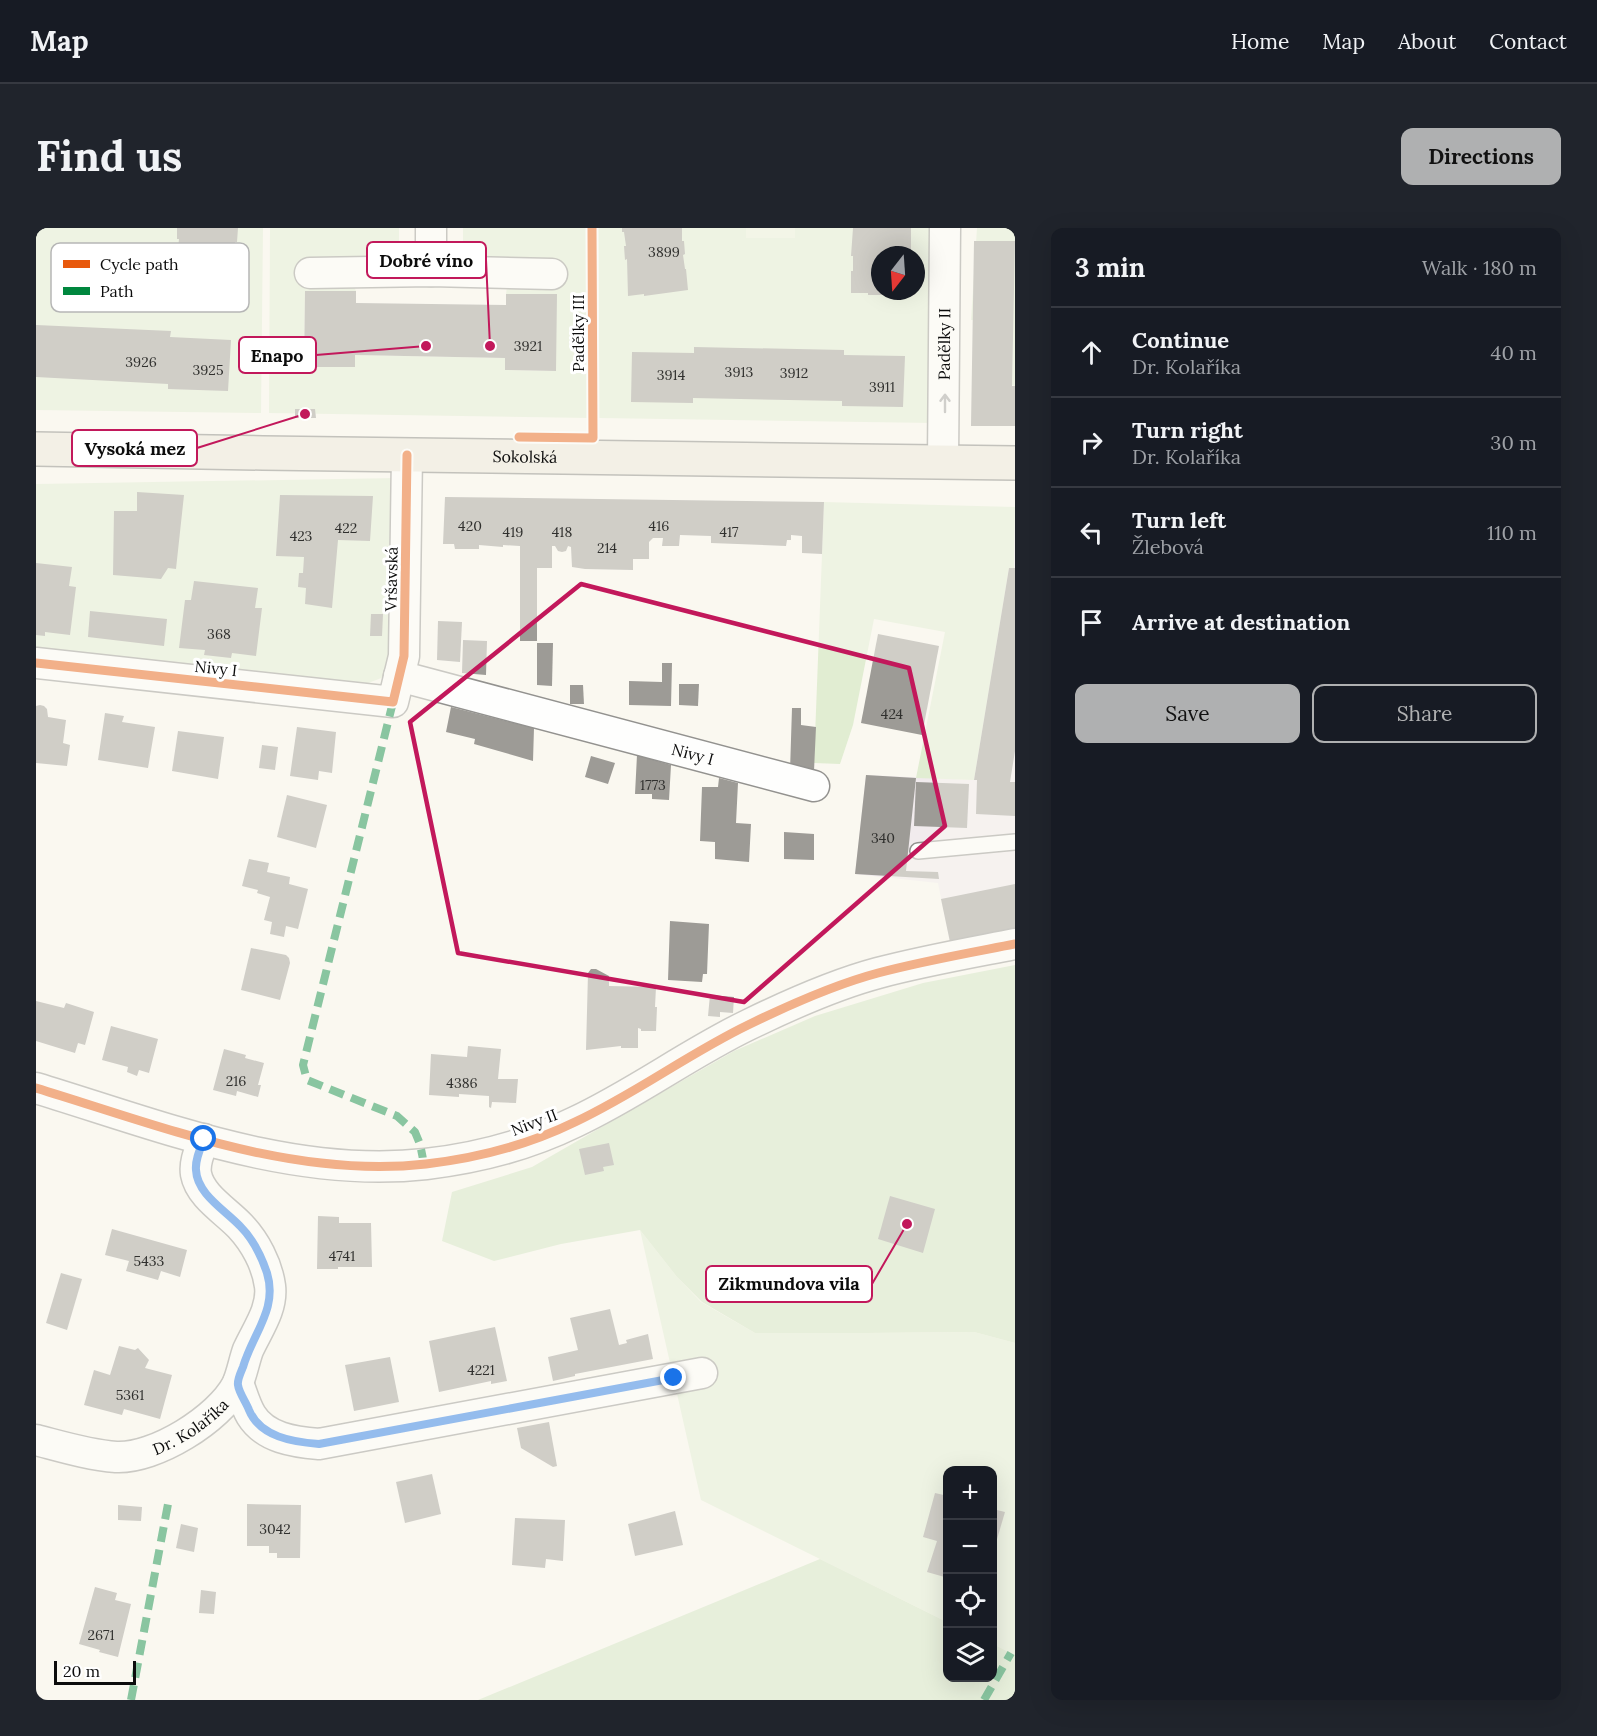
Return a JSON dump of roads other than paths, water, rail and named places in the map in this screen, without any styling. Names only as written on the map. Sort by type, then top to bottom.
[{"type":"main road","name":"Sokolská","points":[[36,448],[1015,463]]},
{"type":"street","points":[[431,228],[431,271]]},
{"type":"street","name":"Padělky II","points":[[943,461],[945,228]]},
{"type":"street","points":[[310,273],[431,271],[552,274]]},
{"type":"street","name":"Vršavská","points":[[396,689],[404,656],[408,455]]},
{"type":"street","name":"Nivy I","points":[[36,663],[396,689],[814,786]]},
{"type":"street","name":"Nivy II","points":[[36,1088],[240,1150],[337,1164],[389,1166],[424,1164],[482,1155],[532,1141],[576,1122],[746,1026],[844,983],[912,965],[1015,944]]},
{"type":"street","name":"Dr. Kolaříka","points":[[36,1440],[80,1452],[117,1457],[136,1456],[178,1438],[208,1419],[226,1401],[238,1383],[248,1352],[269,1304],[270,1286],[262,1258],[253,1242],[209,1196],[198,1180],[196,1164],[204,1139]]},
{"type":"street","points":[[238,1383],[251,1415],[262,1426],[278,1437],[319,1444],[702,1373]]},
{"type":"lane","points":[[918,851],[1015,842]]},
{"type":"place","name":"Enapo","points":[[426,346]]},
{"type":"place","name":"Dobré víno","points":[[490,346]]},
{"type":"place","name":"Vysoká mez","points":[[305,414]]},
{"type":"place","name":"Zikmundova vila","points":[[907,1224]]}]
